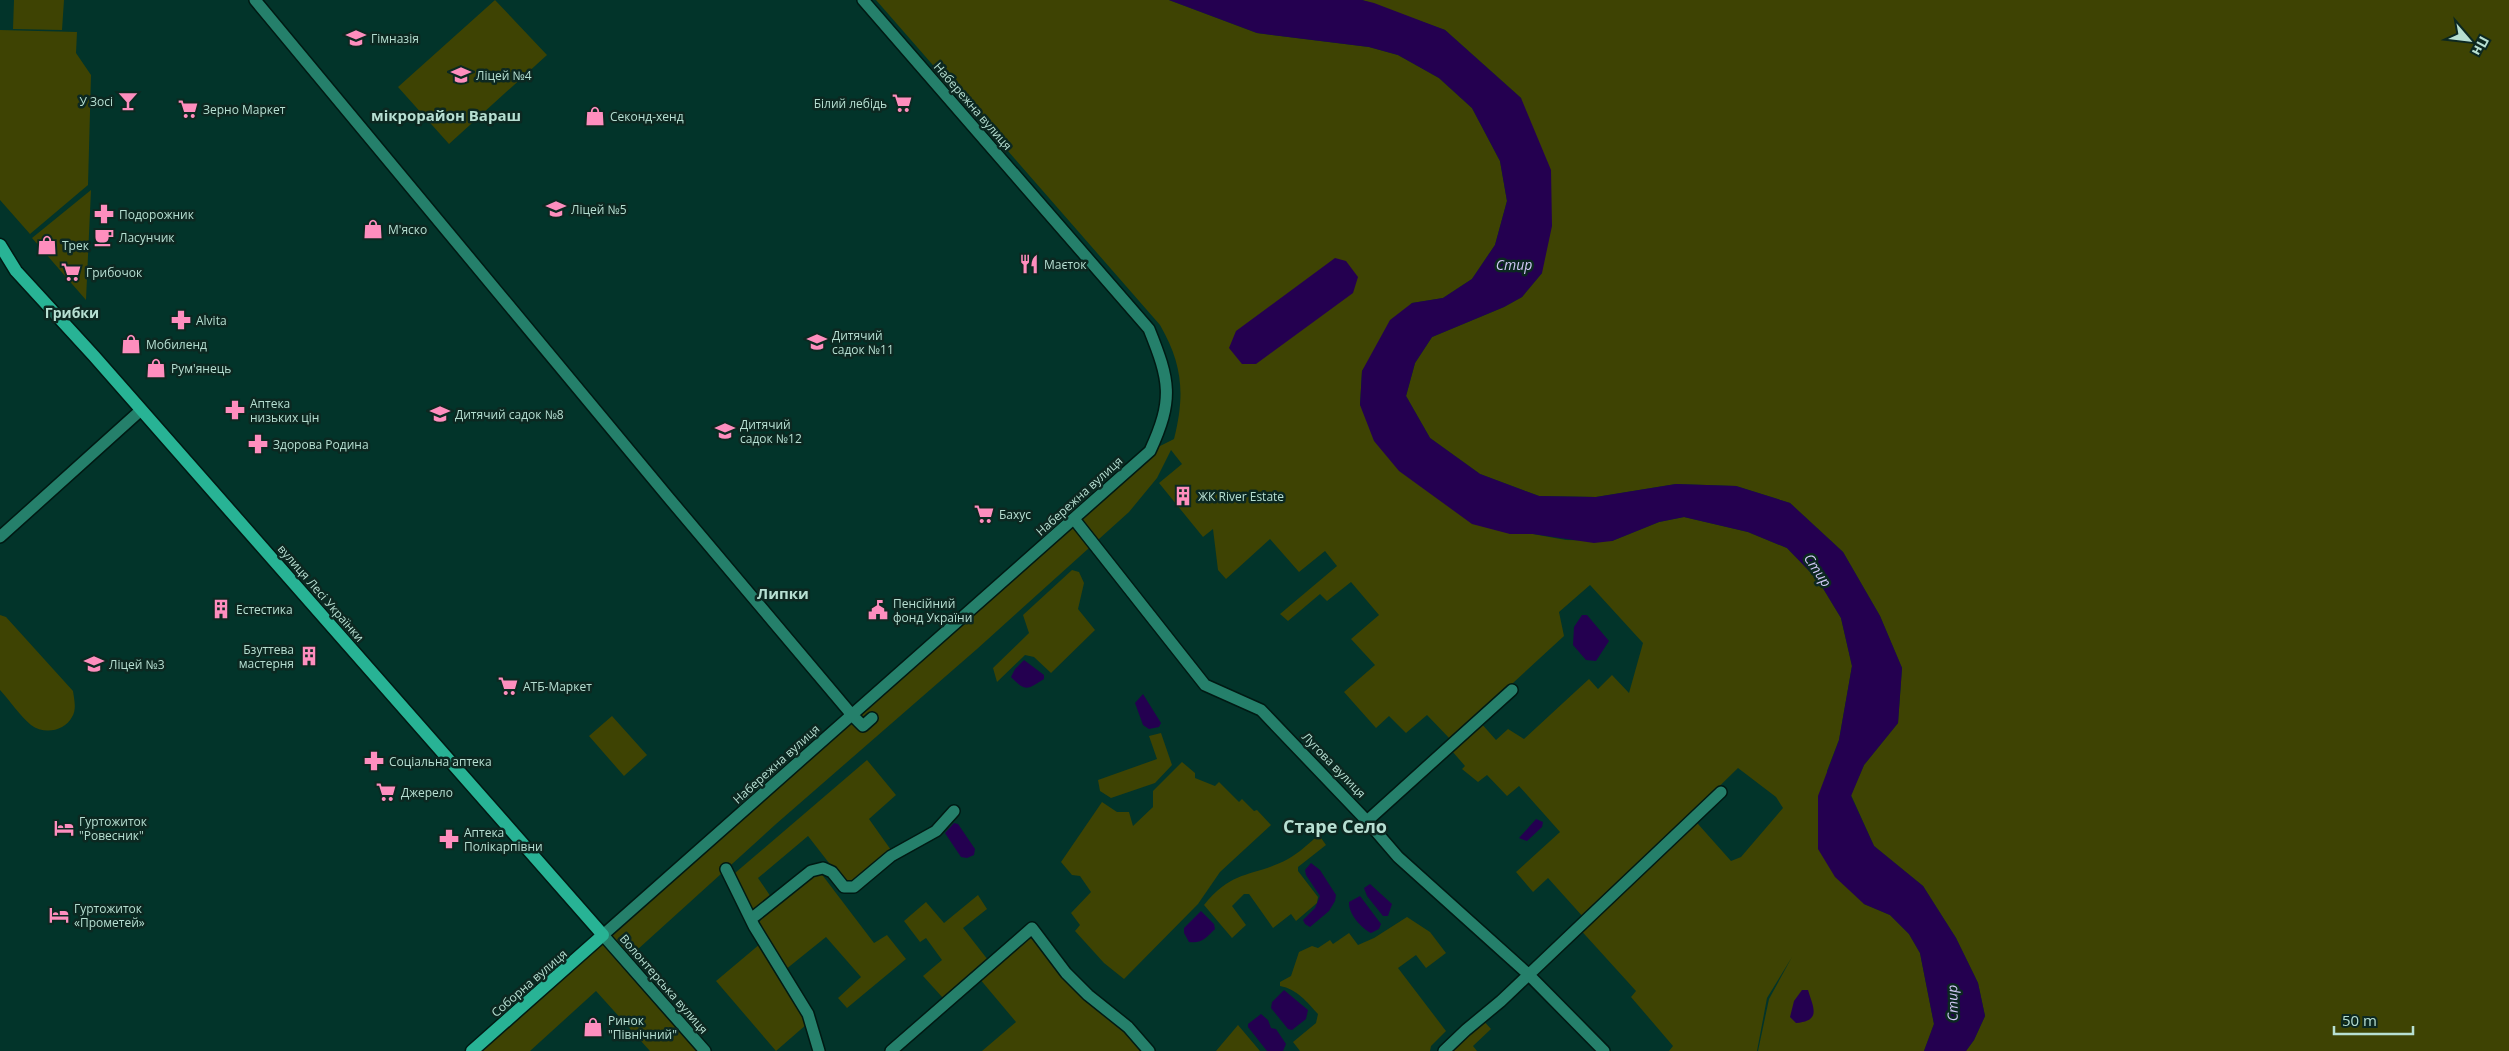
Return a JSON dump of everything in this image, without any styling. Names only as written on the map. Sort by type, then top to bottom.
[{"type":"main road","points":[[0,245],[16,271]]},
{"type":"main road","points":[[0,259],[16,271]]},
{"type":"main road","name":"вулиця Лесі Українки","points":[[16,271],[142,410],[603,935]]},
{"type":"main road","name":"Соборна вулиця","points":[[472,1051],[603,935]]},
{"type":"street","points":[[255,0],[668,497],[852,715],[862,726],[872,718]]},
{"type":"street","name":"Набережна вулиця","points":[[603,935],[1150,451],[1162,426],[1168,401],[1163,363],[1148,329],[863,0]]},
{"type":"street","points":[[0,537],[142,410]]},
{"type":"street","name":"Лугова вулиця","points":[[1074,519],[1205,686],[1261,710],[1368,821],[1398,857],[1528,974],[1604,1051]]},
{"type":"street","points":[[1368,821],[1512,690]]},
{"type":"street","points":[[1444,1051],[1720,792]]},
{"type":"street","points":[[750,919],[811,871],[823,868],[832,872],[844,887],[854,887],[891,856],[936,831],[954,811]]},
{"type":"street","points":[[726,870],[750,919],[808,1014],[819,1051]]},
{"type":"street","points":[[891,1051],[1032,928],[1066,973],[1088,995],[1128,1027],[1149,1051]]},
{"type":"street","name":"Волонтерська вулиця","points":[[603,935],[705,1051]]},
{"type":"green space","points":[[14,0],[64,0],[62,30],[13,29]]},
{"type":"green space","points":[[495,0],[547,55],[449,144],[398,87]]},
{"type":"green space","points":[[876,0],[1169,0],[1257,33],[1369,47],[1398,55],[1439,78],[1472,108],[1500,161],[1507,201],[1495,245],[1472,279],[1443,298],[1412,303],[1362,371],[1360,405],[1510,534],[1533,534],[1566,540],[1612,541],[1659,522],[1684,517],[1748,532],[1787,548],[1818,580],[1841,618],[1852,666],[1839,740],[1827,771],[1864,904],[1890,915],[1909,934],[1920,953],[1934,1024],[1924,1051],[1758,1051],[1769,999],[1792,957],[1767,998],[1757,1051],[1669,1051],[1673,1046],[1631,997],[1636,991],[1577,926],[1584,918],[1548,878],[1533,892],[1516,872],[1560,832],[1519,786],[1507,796],[1487,775],[1478,782],[1462,769],[1465,766],[1452,751],[1480,722],[1496,740],[1508,729],[1524,739],[1589,679],[1598,689],[1612,675],[1629,693],[1643,643],[1590,585],[1559,612],[1564,636],[1451,740],[1427,715],[1406,733],[1389,716],[1376,728],[1344,692],[1375,665],[1351,639],[1379,615],[1351,582],[1327,601],[1320,594],[1288,621],[1280,614],[1337,566],[1325,551],[1299,572],[1270,539],[1226,579],[1218,570],[1213,529],[1203,537],[1159,483],[1182,464],[1171,450],[1157,478],[1129,512],[977,649],[776,824],[626,960],[705,1051],[650,1051],[596,991],[530,1051],[472,1051],[1150,451],[1174,439],[1180,408],[1180,380],[1168,340],[1160,325]],"holes":[[[1738,768],[1776,797],[1783,808],[1741,857],[1731,861],[1690,815]]]},
{"type":"green space","points":[[1362,0],[2509,0],[2509,1051],[1966,1051],[1974,1040],[1985,1016],[1978,983],[1956,938],[1923,886],[1874,846],[1851,795],[1864,765],[1898,723],[1902,668],[1880,616],[1843,552],[1790,503],[1736,486],[1676,484],[1596,497],[1539,496],[1480,474],[1430,438],[1406,396],[1415,363],[1432,337],[1504,307],[1522,297],[1542,273],[1521,98],[1445,30]]},
{"type":"green space","points":[[0,30],[77,32],[76,53],[91,75],[88,185],[30,234],[0,200]]},
{"type":"green space","points":[[91,190],[86,300],[32,238]]},
{"type":"green space","points":[[1072,570],[1079,572],[1084,583],[1078,609],[1095,630],[1051,673],[1034,657],[1025,655],[997,682],[993,668],[1029,633],[1023,615]]},
{"type":"green space","points":[[0,615],[6,617],[73,691],[74,711],[69,722],[64,726],[48,731],[36,728],[23,717],[0,690]]},
{"type":"green space","points":[[612,716],[647,755],[624,776],[589,736]]},
{"type":"green space","points":[[1161,733],[1172,765],[1155,783],[1111,798],[1100,791],[1098,780],[1157,759],[1149,736]]},
{"type":"green space","points":[[867,760],[896,795],[869,819],[891,850],[850,883],[843,881],[808,836],[758,878],[773,900],[754,911],[735,877],[735,873]]},
{"type":"green space","points":[[1182,762],[1195,773],[1195,778],[1215,786],[1219,782],[1239,802],[1242,799],[1254,811],[1257,810],[1271,825],[1220,872],[1198,904],[1124,979],[1104,963],[1075,931],[1080,925],[1071,913],[1091,892],[1080,876],[1072,875],[1061,862],[1102,802],[1117,812],[1129,812],[1133,826],[1153,807],[1153,791]]},
{"type":"green space","points":[[1319,835],[1326,845],[1298,867],[1298,871],[1318,897],[1317,903],[1296,921],[1291,914],[1273,928],[1249,894],[1244,894],[1232,906],[1246,925],[1232,938],[1204,905],[1215,893],[1234,879],[1288,859]]},
{"type":"green space","points":[[820,872],[874,943],[887,935],[906,959],[847,1008],[838,998],[861,977],[826,937],[785,970],[759,929],[759,923],[762,918],[810,877]]},
{"type":"green space","points":[[978,895],[987,909],[963,928],[988,960],[943,998],[923,976],[942,960],[926,938],[920,942],[904,921],[926,902],[944,923]]},
{"type":"green space","points":[[1407,917],[1430,932],[1446,953],[1426,968],[1416,955],[1398,968],[1446,1031],[1431,1046],[1430,1051],[1300,1051],[1293,1042],[1316,1023],[1318,1014],[1297,993],[1280,986],[1280,982],[1291,976],[1299,952],[1312,946],[1318,948],[1330,940],[1333,944],[1349,933],[1358,945],[1374,938]]},
{"type":"green space","points":[[1028,938],[1033,939],[1125,1030],[1143,1051],[982,1051],[1016,1022],[979,978]]},
{"type":"green space","points":[[760,944],[807,1020],[807,1024],[776,1051],[716,981]]},
{"type":"green space","points":[[1482,1019],[1491,1029],[1473,1046],[1477,1051],[1447,1051]]},
{"type":"green space","points":[[1238,1025],[1260,1051],[1216,1051]]},
{"type":"water","name":"Стир","points":[[1169,0],[1362,0],[1374,3],[1445,30],[1521,98],[1551,170],[1552,226],[1542,273],[1522,297],[1504,307],[1432,337],[1415,363],[1406,396],[1430,438],[1480,474],[1539,496],[1596,497],[1676,484],[1736,486],[1790,503],[1843,552],[1880,616],[1902,668],[1898,723],[1864,765],[1851,796],[1874,846],[1923,886],[1956,938],[1978,983],[1985,1016],[1974,1040],[1966,1051],[1924,1051],[1934,1024],[1920,953],[1909,934],[1890,915],[1864,904],[1835,877],[1818,849],[1818,796],[1839,740],[1852,666],[1841,618],[1818,580],[1787,548],[1748,532],[1684,517],[1659,522],[1612,541],[1594,543],[1533,534],[1510,534],[1472,524],[1399,471],[1374,441],[1360,405],[1362,371],[1390,320],[1412,303],[1443,298],[1472,279],[1495,245],[1507,201],[1500,161],[1472,108],[1439,78],[1398,55],[1369,47],[1257,33]]},
{"type":"water","points":[[1335,258],[1346,261],[1358,277],[1353,293],[1256,364],[1242,364],[1229,348],[1236,331]]},
{"type":"water","points":[[1582,615],[1587,615],[1609,641],[1596,661],[1586,660],[1573,645],[1574,627]]},
{"type":"water","points":[[1024,660],[1044,675],[1044,679],[1026,688],[1011,677],[1015,669]]},
{"type":"water","points":[[1143,694],[1161,723],[1159,727],[1149,729],[1143,725],[1135,703]]},
{"type":"water","points":[[1536,819],[1543,822],[1542,827],[1527,841],[1519,838]]},
{"type":"water","points":[[954,823],[958,824],[975,849],[974,855],[967,858],[961,857],[945,833]]},
{"type":"water","points":[[1311,863],[1320,870],[1336,895],[1329,911],[1310,927],[1303,920],[1315,908],[1320,896],[1306,875],[1305,870]]},
{"type":"water","points":[[1370,884],[1392,904],[1388,916],[1383,916],[1367,896],[1364,888]]},
{"type":"water","points":[[1360,896],[1381,924],[1379,929],[1371,933],[1356,920],[1349,906],[1349,902]]},
{"type":"water","points":[[1201,911],[1214,924],[1215,929],[1201,941],[1189,942],[1184,933],[1184,928]]},
{"type":"water","points":[[1284,990],[1308,1010],[1306,1019],[1292,1030],[1288,1029],[1271,1008],[1272,1002]]},
{"type":"water","points":[[1802,990],[1808,990],[1814,1012],[1810,1019],[1796,1023],[1790,1017],[1794,1001]]},
{"type":"water","points":[[1261,1014],[1268,1020],[1271,1028],[1276,1029],[1286,1044],[1283,1051],[1267,1051],[1248,1027],[1248,1024]]},
{"type":"place","name":"Гімназія","points":[[356,38]]},
{"type":"place","name":"Ліцей №4","points":[[461,75]]},
{"type":"place","name":"У Зосі","points":[[128,101]]},
{"type":"place","name":"Білий лебідь","points":[[902,103]]},
{"type":"place","name":"Зерно Маркет","points":[[188,109]]},
{"type":"place","name":"Секонд-хенд","points":[[595,116]]},
{"type":"place","name":"Ліцей №5","points":[[556,209]]},
{"type":"place","name":"Подорожник","points":[[104,214]]},
{"type":"place","name":"М'яско","points":[[373,229]]},
{"type":"place","name":"Ласунчик","points":[[104,237]]},
{"type":"place","name":"Трек","points":[[47,245]]},
{"type":"place","name":"Маєток","points":[[1029,264]]},
{"type":"place","name":"Грибочок","points":[[71,272]]},
{"type":"place","name":"Alvita","points":[[181,320]]},
{"type":"place","name":"Дитячий садок №11","points":[[817,342]]},
{"type":"place","name":"Мобиленд","points":[[131,344]]},
{"type":"place","name":"Рум'янець","points":[[156,368]]},
{"type":"place","name":"Аптека низьких цін","points":[[235,410]]},
{"type":"place","name":"Дитячий садок №8","points":[[440,414]]},
{"type":"place","name":"Дитячий садок №12","points":[[725,431]]},
{"type":"place","name":"Здорова Родина","points":[[258,444]]},
{"type":"place","name":"ЖК River Estate","points":[[1183,496]]},
{"type":"place","name":"Бахус","points":[[984,514]]},
{"type":"place","name":"Естестика","points":[[221,609]]},
{"type":"place","name":"Пенсійний фонд України","points":[[878,610]]},
{"type":"place","name":"Бзуттева мастерня","points":[[309,656]]},
{"type":"place","name":"Ліцей №3","points":[[94,664]]},
{"type":"place","name":"АТБ-Маркет","points":[[508,686]]},
{"type":"place","name":"Соціальна аптека","points":[[374,761]]},
{"type":"place","name":"Джерело","points":[[386,792]]},
{"type":"place","name":"Гуртожиток \"Ровесник\"","points":[[64,828]]},
{"type":"place","name":"Аптека Полікарпівни","points":[[449,839]]},
{"type":"place","name":"Гуртожиток «Прометей»","points":[[59,915]]},
{"type":"place","name":"Ринок \"Північний\"","points":[[593,1027]]},
{"type":"district","name":"мікрорайон Вараш","points":[[446,115]]},
{"type":"district","name":"Грибки","points":[[72,312]]},
{"type":"district","name":"Липки","points":[[783,593]]},
{"type":"district","name":"Старе Село","points":[[1335,826]]}]
